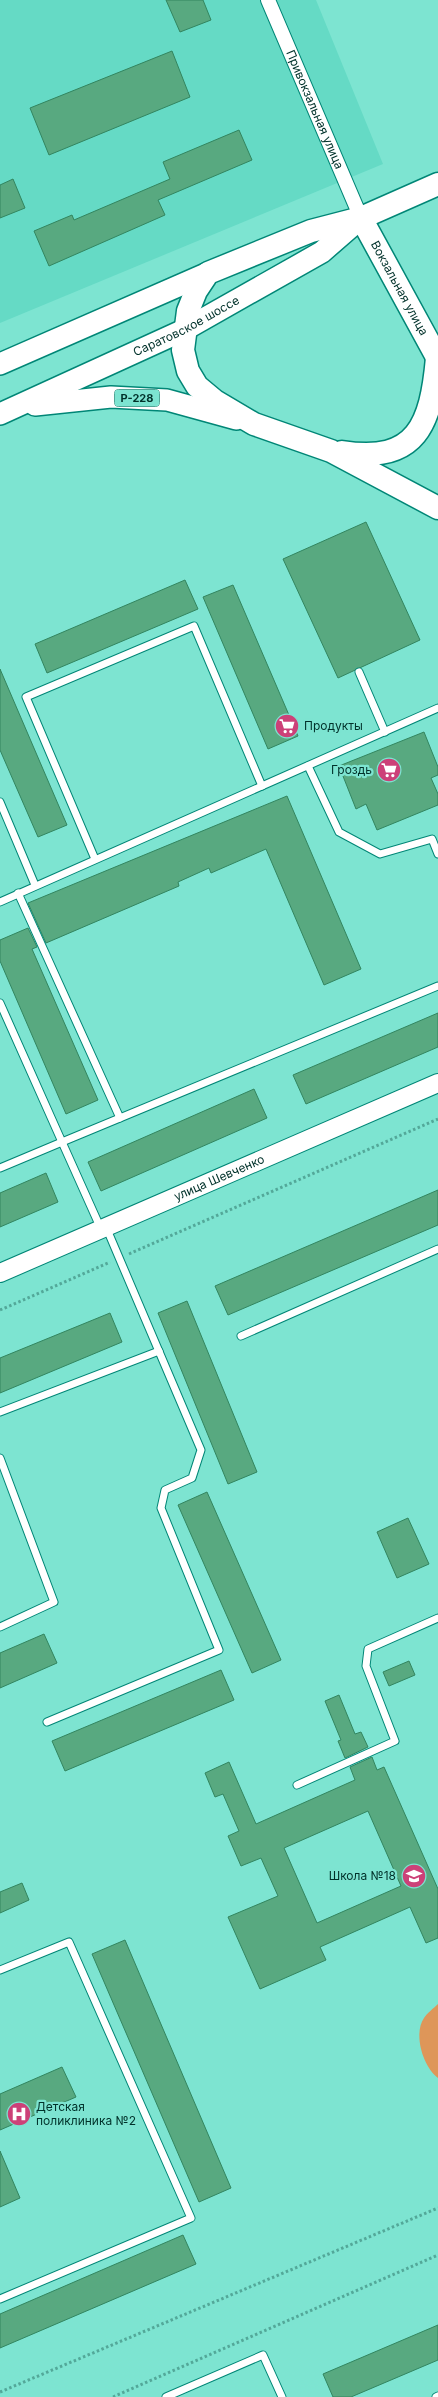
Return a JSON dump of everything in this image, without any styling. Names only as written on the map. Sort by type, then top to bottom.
[{"type":"highway","name":"Саратовское шоссе","points":[[208,273],[311,231],[361,218],[438,184]]},
{"type":"highway","name":"Вокзальная улица","points":[[361,218],[438,359]]},
{"type":"highway","points":[[208,273],[196,291],[184,330],[183,350],[188,371],[197,386],[214,401],[254,424]]},
{"type":"highway","points":[[331,451],[367,456],[392,451],[412,438],[426,419],[434,394],[438,359]]},
{"type":"highway","name":"Р-228","points":[[254,424],[331,451],[438,508]]},
{"type":"main road","name":"Саратовское шоссе","points":[[8,410],[184,330],[322,252],[361,218]]},
{"type":"main road","name":"Саратовское шоссе","points":[[0,364],[208,273]]},
{"type":"main road","name":"Р-228","points":[[8,410],[110,397],[167,400],[254,424]]},
{"type":"street","name":"Привокзальная улица","points":[[268,0],[361,218]]},
{"type":"street","name":"улица Шевченко","points":[[0,1273],[438,1083]]},
{"type":"lane","points":[[95,858],[26,698],[194,626],[262,786]]},
{"type":"lane","points":[[360,672],[385,732]]},
{"type":"lane","points":[[0,902],[95,858],[438,708]]},
{"type":"lane","points":[[308,766],[339,832],[380,854],[432,839],[438,854]]},
{"type":"lane","points":[[0,802],[35,885]]},
{"type":"lane","points":[[18,893],[120,1118]]},
{"type":"lane","points":[[0,1168],[438,986]]},
{"type":"lane","points":[[0,1003],[62,1142],[120,1258],[201,1450],[192,1478],[165,1490],[160,1508],[219,1650],[47,1722]]},
{"type":"lane","points":[[241,1336],[438,1249]]},
{"type":"lane","points":[[0,1412],[159,1351]]},
{"type":"lane","points":[[0,1458],[3,1478],[54,1602],[0,1627]]},
{"type":"lane","points":[[297,1785],[395,1741],[366,1666],[368,1649],[438,1618]]},
{"type":"lane","points":[[0,1970],[69,1942],[190,2218],[0,2299]]},
{"type":"lane","points":[[166,2397],[263,2355],[282,2397]]},
{"type":"path","points":[[0,1310],[438,1119]]},
{"type":"path","points":[[0,2392],[438,2208]]},
{"type":"path","points":[[112,2397],[438,2256]]},
{"type":"shaded area","points":[[0,0],[316,0],[383,164],[0,323]]},
{"type":"shaded area","points":[[438,2004],[438,2078],[424,2058],[419,2033],[424,2018]]},
{"type":"building","points":[[166,0],[203,0],[211,20],[180,32]]},
{"type":"building","points":[[172,51],[190,97],[49,155],[30,108]]},
{"type":"building","points":[[239,130],[252,160],[158,200],[165,215],[49,266],[34,231],[72,215],[74,220],[170,179],[163,162]]},
{"type":"building","points":[[13,179],[25,208],[0,218],[0,185]]},
{"type":"building","points":[[366,522],[420,640],[338,678],[283,559]]},
{"type":"building","points":[[185,580],[198,609],[47,673],[35,644]]},
{"type":"building","points":[[233,585],[298,736],[268,749],[203,597]]},
{"type":"building","points":[[0,669],[67,825],[38,837],[0,750]]},
{"type":"building","points":[[424,732],[438,767],[438,775],[431,778],[438,794],[438,805],[377,830],[366,804],[356,809],[339,766]]},
{"type":"building","points":[[287,796],[361,969],[324,985],[266,849],[211,873],[209,868],[178,882],[179,886],[46,943],[28,903]]},
{"type":"building","points":[[28,928],[37,947],[32,949],[98,1100],[66,1114],[0,961],[0,940]]},
{"type":"building","points":[[438,1013],[438,1047],[306,1104],[293,1075]]},
{"type":"building","points":[[254,1089],[267,1118],[101,1191],[88,1162]]},
{"type":"building","points":[[46,1173],[58,1202],[0,1227],[0,1193]]},
{"type":"building","points":[[438,1190],[438,1225],[228,1315],[215,1286]]},
{"type":"building","points":[[187,1301],[257,1472],[228,1484],[158,1313]]},
{"type":"building","points":[[110,1313],[122,1342],[0,1393],[0,1358]]},
{"type":"building","points":[[207,1492],[281,1660],[252,1673],[178,1505]]},
{"type":"building","points":[[408,1518],[429,1564],[397,1578],[377,1532]]},
{"type":"building","points":[[44,1634],[57,1663],[0,1688],[0,1653]]},
{"type":"building","points":[[409,1661],[415,1675],[389,1686],[383,1672]]},
{"type":"building","points":[[221,1670],[234,1700],[65,1771],[52,1741]]},
{"type":"building","points":[[339,1695],[355,1734],[361,1732],[368,1747],[345,1758],[338,1741],[341,1740],[325,1701]]},
{"type":"building","name":"Школа №18","points":[[372,1757],[377,1770],[384,1767],[438,1889],[438,1938],[426,1943],[410,1907],[320,1947],[326,1960],[260,1989],[228,1917],[278,1896],[261,1858],[241,1866],[228,1836],[239,1831],[223,1794],[215,1797],[205,1773],[229,1762],[256,1824],[355,1780],[350,1767]],"holes":[[[368,1811],[401,1886],[317,1923],[284,1848]]]},
{"type":"building","points":[[22,1883],[29,1900],[0,1913],[0,1892]]},
{"type":"building","points":[[125,1940],[231,2188],[199,2202],[92,1954]]},
{"type":"building","name":"Детская поликлиника №2","points":[[62,2067],[76,2097],[0,2130],[0,2094]]},
{"type":"building","points":[[0,2151],[20,2198],[0,2207]]},
{"type":"building","points":[[183,2235],[196,2264],[0,2348],[0,2314]]},
{"type":"building","points":[[438,2325],[438,2360],[351,2397],[333,2397],[323,2374]]},
{"type":"place","name":"Продукты","points":[[287,726]]},
{"type":"place","name":"Гроздь","points":[[389,770]]},
{"type":"place","name":"Школа №18","points":[[414,1876]]},
{"type":"place","name":"Детская поликлиника №2","points":[[19,2114]]}]
